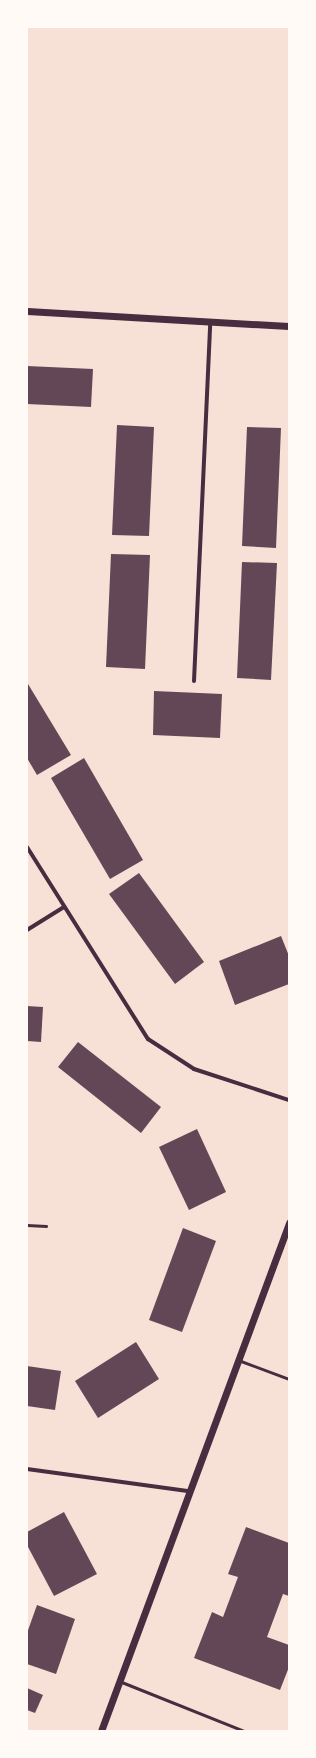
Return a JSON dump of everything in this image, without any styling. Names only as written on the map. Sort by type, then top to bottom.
[{"type":"street","points":[[27,311],[210,323],[289,326]]},
{"type":"street","points":[[194,681],[210,323]]},
{"type":"street","points":[[27,847],[148,1039],[194,1069],[289,1100]]},
{"type":"street","points":[[27,930],[64,907]]},
{"type":"street","points":[[100,1731],[188,1491],[289,1223]]},
{"type":"street","points":[[27,1469],[188,1491]]},
{"type":"lane","points":[[238,1360],[289,1378]]},
{"type":"lane","points":[[119,1681],[244,1731]]},
{"type":"path","points":[[27,1225],[46,1226]]},
{"type":"building","points":[[27,366],[93,369],[91,407],[27,404]]},
{"type":"building","points":[[117,425],[154,427],[149,536],[112,535]]},
{"type":"building","points":[[247,427],[281,428],[276,548],[242,546]]},
{"type":"building","points":[[111,554],[150,555],[145,669],[106,667]]},
{"type":"building","points":[[242,562],[277,563],[271,680],[237,678]]},
{"type":"building","points":[[28,684],[71,755],[37,775],[27,758]]},
{"type":"building","points":[[154,691],[222,694],[220,738],[153,735]]},
{"type":"building","points":[[84,758],[143,860],[110,879],[51,778]]},
{"type":"building","points":[[139,873],[204,962],[175,984],[109,894]]},
{"type":"building","points":[[281,936],[289,956],[289,984],[235,1005],[219,961]]},
{"type":"building","points":[[27,1006],[43,1007],[41,1042],[27,1041]]},
{"type":"building","points":[[78,1042],[161,1107],[141,1133],[58,1067]]},
{"type":"building","points":[[197,1129],[226,1192],[189,1210],[159,1147]]},
{"type":"building","points":[[183,1228],[216,1241],[182,1332],[149,1320]]},
{"type":"building","points":[[136,1342],[159,1379],[98,1418],[75,1381]]},
{"type":"building","points":[[27,1366],[61,1371],[55,1410],[27,1406]]},
{"type":"building","points":[[64,1512],[97,1574],[54,1596],[27,1545],[27,1532]]},
{"type":"building","points":[[246,1527],[289,1543],[289,1596],[283,1594],[267,1637],[289,1645],[289,1667],[280,1690],[194,1658],[212,1612],[223,1617],[238,1577],[228,1574]]},
{"type":"building","points":[[37,1605],[75,1619],[56,1674],[27,1664],[27,1633]]},
{"type":"building","points":[[27,1688],[43,1695],[35,1713],[27,1710]]}]
